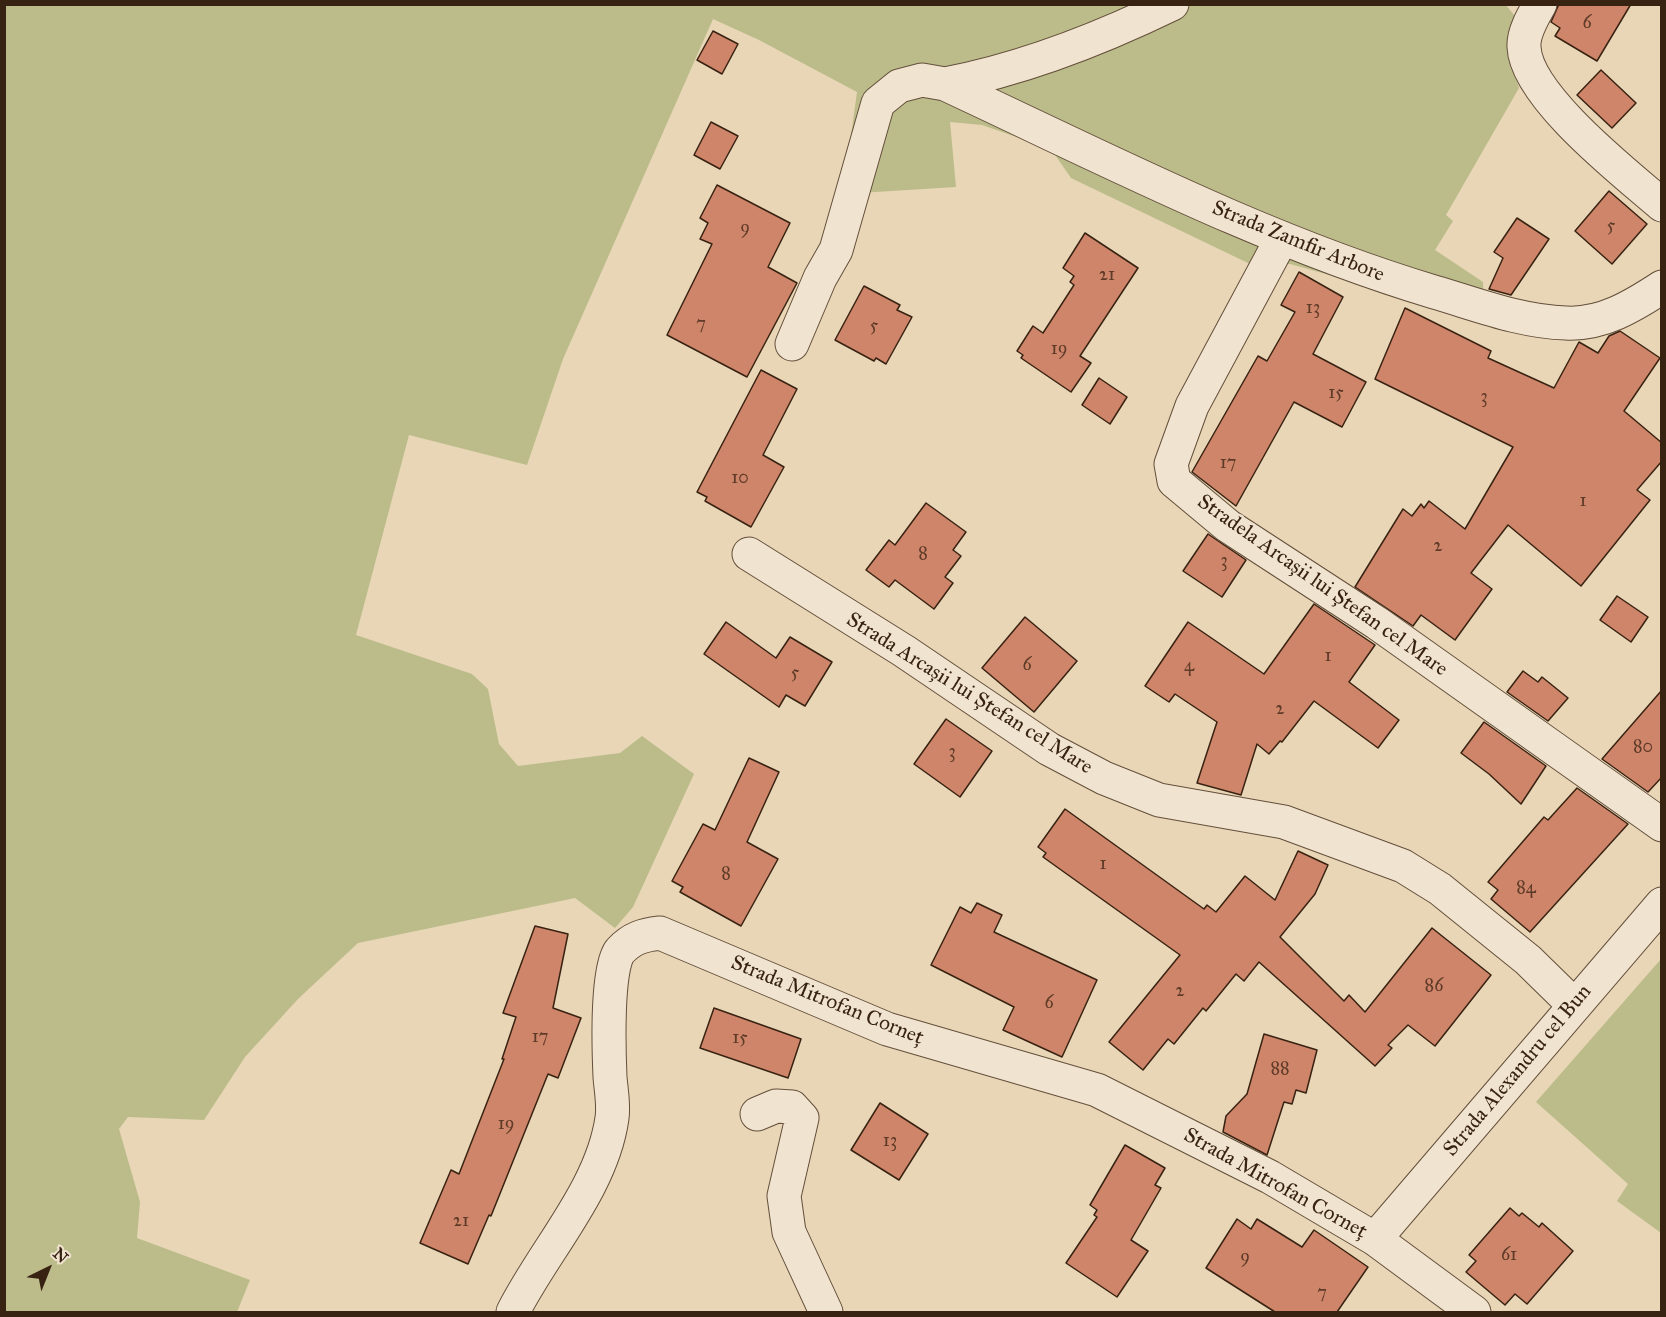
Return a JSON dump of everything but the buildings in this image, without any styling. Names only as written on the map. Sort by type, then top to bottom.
[{"type":"street","points":[[792,344],[820,278],[836,250],[878,103],[899,86],[922,80],[945,84],[983,77],[1039,60],[1172,4]]},
{"type":"street","points":[[1540,4],[1532,18],[1524,46],[1528,68],[1549,100],[1662,205]]},
{"type":"street","name":"Strada Zamfir Arbore","points":[[945,84],[1196,201],[1282,238],[1363,270],[1508,314],[1566,324],[1596,321],[1634,306],[1662,287]]},
{"type":"street","name":"Stradela Arcașii lui Ștefan cel Mare","points":[[1282,238],[1192,406],[1171,464],[1174,481],[1228,526],[1377,623],[1662,825]]},
{"type":"street","name":"Strada Arcașii lui Ștefan cel Mare","points":[[749,554],[904,651],[1049,749],[1104,778],[1160,800],[1284,822],[1403,866],[1440,888],[1511,946],[1574,1005]]},
{"type":"street","name":"Strada Alexandru cel Bun","points":[[1375,1239],[1662,904]]},
{"type":"street","name":"Strada Mitrofan Corneț","points":[[513,1312],[529,1280],[580,1205],[606,1140],[612,1118],[610,981],[618,952],[636,937],[660,933],[887,1029],[1097,1090],[1270,1177],[1375,1239],[1474,1312]]},
{"type":"street","points":[[757,1114],[776,1106],[792,1107],[802,1118],[784,1196],[789,1232],[826,1312]]},
{"type":"green space","points":[[1505,4],[1519,21],[1511,60],[1519,88],[1446,215],[1453,221],[1435,250],[1483,282],[1484,318],[1290,264],[1250,264],[1071,178],[1051,149],[982,125],[950,122],[956,187],[843,194],[857,92],[759,40],[713,19],[563,359],[527,465],[409,435],[356,635],[472,674],[488,689],[499,744],[518,766],[620,753],[642,736],[694,774],[633,907],[615,928],[575,898],[358,943],[298,999],[245,1057],[204,1120],[128,1117],[119,1129],[140,1202],[137,1238],[250,1280],[237,1312],[5,1312],[5,5]]},
{"type":"green space","points":[[1661,959],[1661,1233],[1617,1201],[1628,1184],[1536,1102]]}]
